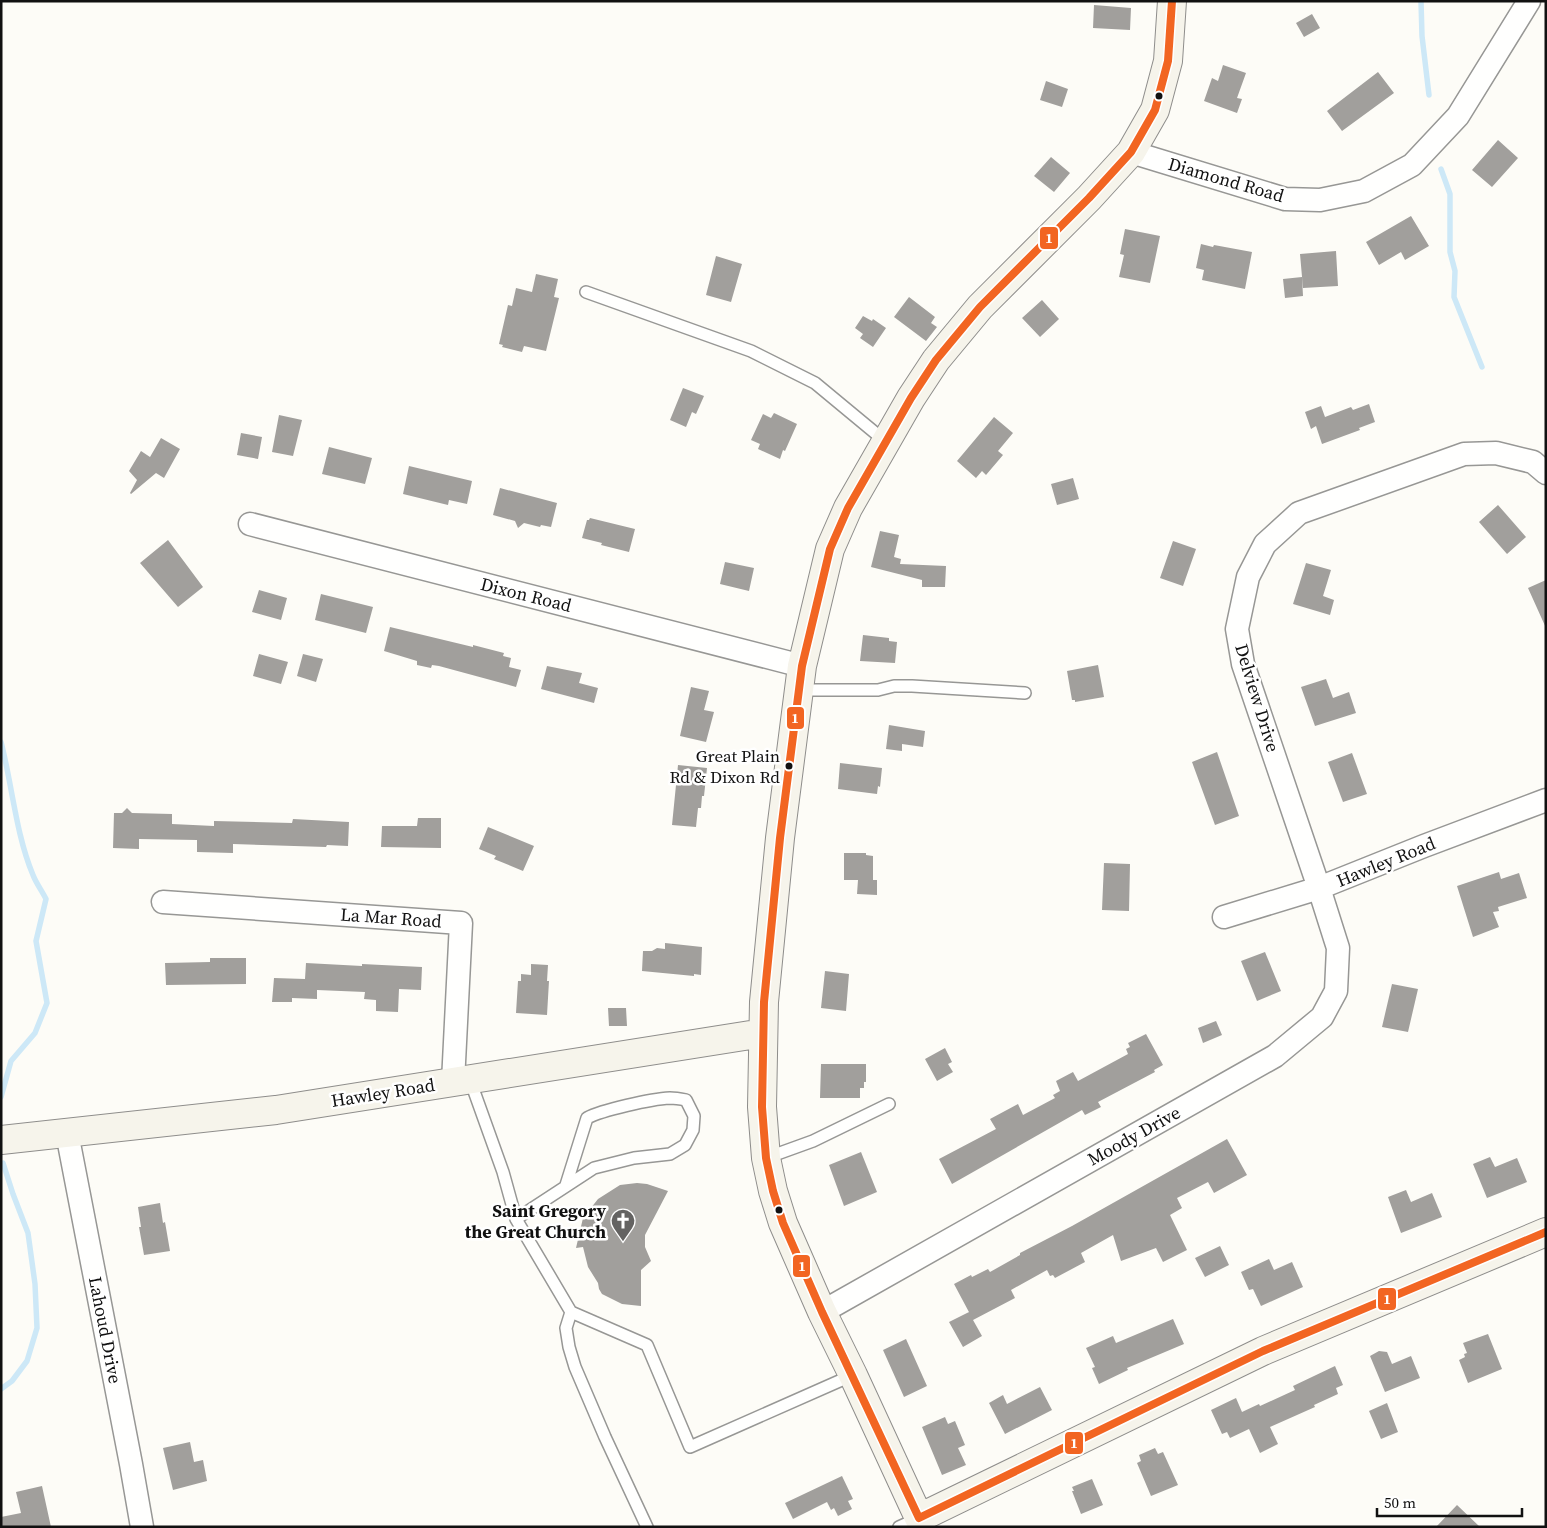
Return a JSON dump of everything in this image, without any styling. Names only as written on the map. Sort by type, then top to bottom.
[{"type":"street","points":[[1172,1],[1168,61],[1155,110],[1131,152],[1089,198],[980,308],[936,360],[885,441],[848,508],[830,549],[800,678],[780,838],[763,1032],[762,1107],[766,1158],[773,1191],[783,1223],[822,1312],[853,1375],[914,1524],[1263,1351],[1546,1232]]},
{"type":"street","name":"Diamond Road","points":[[1131,152],[1285,199],[1320,200],[1364,191],[1412,165],[1458,116],[1528,1]]},
{"type":"street","name":"Delview Drive","points":[[1319,888],[1243,664],[1237,629],[1248,577],[1265,544],[1298,513],[1464,454],[1496,453],[1533,462],[1546,474]]},
{"type":"street","name":"Dixon Road","points":[[250,524],[800,678]]},
{"type":"street","name":"Hawley Road","points":[[1224,917],[1319,888],[1546,800]]},
{"type":"street","name":"Moody Drive","points":[[822,1312],[1275,1056],[1322,1017],[1336,991],[1338,948],[1319,888]]},
{"type":"street","name":"La Mar Road","points":[[163,902],[461,923],[461,1081]]},
{"type":"street","name":"Hawley Road","points":[[1,1140],[276,1110],[763,1032]]},
{"type":"street","name":"Lahoud Drive","points":[[67,1133],[132,1464],[142,1527]]},
{"type":"lane","points":[[586,292],[751,351],[815,383],[885,441]]},
{"type":"lane","points":[[800,678],[878,690],[894,686],[912,686],[1025,693]]},
{"type":"lane","points":[[461,1081],[503,1172],[516,1219],[571,1312],[647,1345],[690,1447],[853,1375]]},
{"type":"lane","points":[[516,1219],[594,1168],[634,1158],[670,1154],[686,1146],[693,1130],[694,1116],[686,1100],[671,1098],[595,1114],[587,1118],[566,1186]]},
{"type":"lane","points":[[766,1158],[813,1141],[889,1104]]},
{"type":"lane","points":[[571,1312],[566,1328],[568,1347],[575,1367],[647,1527]]},
{"type":"building","points":[[1094,5],[1131,8],[1130,30],[1093,28]]},
{"type":"building","points":[[1312,14],[1320,28],[1304,37],[1296,23]]},
{"type":"building","points":[[1223,65],[1246,73],[1237,98],[1242,99],[1237,113],[1204,101],[1212,78],[1218,81]]},
{"type":"building","points":[[1378,72],[1394,93],[1342,131],[1327,111]]},
{"type":"building","points":[[1046,81],[1068,89],[1062,107],[1040,100]]},
{"type":"building","points":[[1498,140],[1518,158],[1492,187],[1472,170]]},
{"type":"building","points":[[1051,157],[1070,173],[1054,192],[1034,176]]},
{"type":"building","points":[[1411,216],[1429,246],[1405,260],[1401,252],[1379,265],[1366,242]]},
{"type":"building","points":[[1125,229],[1160,236],[1150,283],[1119,277],[1124,255],[1120,254]]},
{"type":"building","points":[[1201,244],[1252,252],[1245,289],[1202,280],[1204,270],[1196,268]]},
{"type":"building","points":[[1336,251],[1338,286],[1303,288],[1300,254]]},
{"type":"building","points":[[716,256],[742,264],[731,302],[706,295]]},
{"type":"building","points":[[536,274],[558,279],[554,297],[559,298],[546,351],[524,346],[522,352],[502,347],[503,345],[499,344],[508,305],[512,306],[516,288],[532,292]]},
{"type":"building","points":[[1302,277],[1303,296],[1285,298],[1283,279]]},
{"type":"building","points":[[909,297],[935,317],[931,323],[937,327],[926,341],[894,317]]},
{"type":"building","points":[[1042,300],[1059,319],[1040,337],[1022,318]]},
{"type":"building","points":[[863,316],[872,321],[873,319],[886,328],[873,347],[860,338],[863,334],[855,328]]},
{"type":"building","points":[[683,388],[704,396],[696,414],[692,412],[686,427],[670,420]]},
{"type":"building","points":[[1369,404],[1375,422],[1359,428],[1360,430],[1322,444],[1316,426],[1311,429],[1305,412],[1321,406],[1325,417],[1351,407],[1353,410]]},
{"type":"building","points":[[774,413],[797,424],[780,459],[758,449],[760,444],[751,440],[763,414],[771,418]]},
{"type":"building","points":[[279,415],[302,420],[293,456],[272,452]]},
{"type":"building","points":[[994,417],[1013,433],[998,451],[1003,455],[986,475],[982,471],[976,478],[957,461]]},
{"type":"building","points":[[241,433],[262,437],[258,459],[237,455]]},
{"type":"building","points":[[161,438],[180,449],[164,478],[156,473],[131,494],[137,480],[129,471],[141,451],[150,457]]},
{"type":"building","points":[[329,447],[372,458],[365,484],[322,474]]},
{"type":"building","points":[[409,466],[472,481],[467,504],[449,500],[448,505],[403,494]]},
{"type":"building","points":[[1073,478],[1079,499],[1057,505],[1051,484]]},
{"type":"building","points":[[500,488],[557,503],[551,527],[541,525],[540,527],[524,523],[518,528],[515,521],[493,515]]},
{"type":"building","points":[[1498,505],[1526,537],[1507,554],[1479,522]]},
{"type":"building","points":[[590,518],[635,529],[629,552],[582,538],[587,520]]},
{"type":"building","points":[[880,531],[899,535],[894,557],[901,559],[900,564],[946,566],[945,587],[922,587],[922,580],[871,567]]},
{"type":"building","points":[[168,540],[203,587],[178,607],[140,563]]},
{"type":"building","points":[[1173,541],[1196,549],[1183,586],[1160,578]]},
{"type":"building","points":[[725,562],[754,568],[749,591],[720,584]]},
{"type":"building","points":[[1306,563],[1331,570],[1323,596],[1334,600],[1330,615],[1293,604]]},
{"type":"building","points":[[1546,580],[1546,628],[1528,588]]},
{"type":"building","points":[[259,590],[287,598],[281,620],[252,612]]},
{"type":"building","points":[[321,594],[373,607],[366,633],[315,620]]},
{"type":"building","points":[[390,627],[504,653],[503,656],[511,658],[509,667],[521,670],[516,687],[439,666],[432,665],[431,668],[417,665],[417,661],[384,651]]},
{"type":"building","points":[[863,635],[889,638],[889,641],[897,642],[895,663],[860,661]]},
{"type":"building","points":[[259,654],[288,662],[281,684],[253,676]]},
{"type":"building","points":[[303,654],[323,659],[316,682],[297,676]]},
{"type":"building","points":[[1098,665],[1104,697],[1075,702],[1075,700],[1072,700],[1067,671]]},
{"type":"building","points":[[547,666],[582,673],[579,683],[598,688],[594,703],[541,689]]},
{"type":"building","points":[[1326,679],[1333,698],[1349,692],[1356,713],[1315,726],[1301,687]]},
{"type":"building","points":[[691,687],[709,691],[704,710],[714,712],[706,742],[680,736]]},
{"type":"building","points":[[889,725],[925,731],[923,747],[902,744],[902,751],[886,749]]},
{"type":"building","points":[[1217,752],[1239,816],[1215,825],[1192,762]]},
{"type":"building","points":[[1352,753],[1367,794],[1343,802],[1328,762]]},
{"type":"building","points":[[840,763],[882,768],[880,787],[878,786],[877,794],[838,789]]},
{"type":"building","points":[[678,765],[707,768],[704,796],[702,796],[701,808],[698,808],[696,827],[672,825]]},
{"type":"building","points":[[127,808],[132,813],[172,814],[172,824],[214,826],[214,821],[292,823],[293,819],[349,822],[348,846],[233,844],[233,853],[197,852],[197,840],[139,839],[139,849],[113,848],[114,813],[122,813]]},
{"type":"building","points":[[418,818],[441,818],[441,848],[381,847],[382,826],[417,826]]},
{"type":"building","points":[[488,827],[534,846],[523,871],[494,859],[496,856],[479,849]]},
{"type":"building","points":[[844,853],[866,853],[866,855],[873,856],[873,880],[877,880],[877,895],[857,894],[858,880],[844,880]]},
{"type":"building","points":[[1104,863],[1130,864],[1129,911],[1102,910]]},
{"type":"building","points":[[1499,872],[1501,879],[1519,873],[1527,898],[1498,907],[1499,911],[1493,912],[1499,927],[1473,937],[1457,886]]},
{"type":"building","points":[[665,943],[702,947],[701,975],[642,971],[643,951],[652,951],[657,948],[665,949]]},
{"type":"building","points":[[1265,952],[1281,991],[1257,1001],[1241,961]]},
{"type":"building","points":[[210,958],[246,958],[246,984],[166,985],[165,963],[210,962]]},
{"type":"building","points":[[306,963],[422,967],[421,990],[399,989],[398,1012],[376,1011],[376,1000],[364,999],[365,992],[317,990],[317,999],[292,998],[292,1002],[272,1002],[274,978],[305,979]]},
{"type":"building","points":[[531,964],[548,965],[547,1015],[516,1013],[518,981],[521,981],[521,974],[531,975]]},
{"type":"building","points":[[825,971],[849,974],[846,1011],[821,1008]]},
{"type":"building","points":[[1392,984],[1418,989],[1408,1032],[1382,1027]]},
{"type":"building","points":[[608,1008],[626,1008],[627,1026],[609,1026]]},
{"type":"building","points":[[1216,1021],[1222,1035],[1203,1043],[1198,1028]]},
{"type":"building","points":[[1146,1034],[1163,1065],[1154,1070],[1155,1072],[1098,1102],[1101,1107],[1085,1115],[1082,1110],[952,1184],[939,1159],[996,1129],[990,1119],[1018,1104],[1023,1115],[1055,1098],[1053,1095],[1060,1091],[1056,1081],[1073,1072],[1078,1081],[1128,1054],[1126,1049],[1130,1047],[1128,1043]]},
{"type":"building","points":[[945,1048],[952,1062],[948,1064],[953,1072],[937,1081],[925,1059]]},
{"type":"building","points":[[821,1064],[866,1064],[866,1082],[864,1082],[864,1088],[860,1088],[860,1098],[820,1098]]},
{"type":"building","points":[[1227,1139],[1247,1175],[1214,1193],[1208,1182],[1177,1198],[1182,1208],[1170,1215],[1187,1250],[1163,1262],[1156,1248],[1121,1261],[1113,1235],[1081,1253],[1085,1262],[1055,1278],[1053,1275],[1050,1276],[1047,1270],[1011,1290],[1015,1298],[973,1320],[982,1336],[963,1347],[949,1322],[969,1312],[954,1284],[988,1269],[990,1272],[1020,1255],[1020,1253]]},
{"type":"building","points":[[861,1152],[877,1192],[844,1206],[829,1165]]},
{"type":"building","points":[[1490,1157],[1495,1167],[1517,1158],[1527,1182],[1487,1198],[1473,1164]]},
{"type":"building","points":[[647,1184],[668,1191],[645,1235],[645,1247],[651,1261],[641,1270],[641,1306],[622,1304],[602,1294],[598,1283],[588,1267],[583,1247],[576,1248],[583,1218],[598,1199],[620,1185]]},
{"type":"building","points":[[1406,1190],[1411,1202],[1432,1193],[1442,1217],[1401,1233],[1388,1197]]},
{"type":"building","points":[[160,1203],[170,1251],[144,1255],[138,1207]]},
{"type":"building","points":[[1220,1246],[1229,1265],[1205,1277],[1195,1258]]},
{"type":"building","points":[[1269,1259],[1274,1270],[1292,1262],[1303,1287],[1261,1306],[1253,1289],[1249,1290],[1241,1272]]},
{"type":"building","points":[[1173,1319],[1184,1344],[1127,1368],[1128,1370],[1099,1384],[1092,1368],[1095,1367],[1086,1348],[1113,1336],[1116,1343]]},
{"type":"building","points":[[1488,1334],[1502,1369],[1468,1383],[1459,1360],[1465,1357],[1464,1354],[1467,1353],[1463,1343]]},
{"type":"building","points":[[906,1339],[927,1386],[904,1397],[883,1350]]},
{"type":"building","points":[[1379,1351],[1387,1352],[1392,1364],[1411,1356],[1420,1378],[1385,1392],[1370,1356]]},
{"type":"building","points":[[1335,1366],[1343,1385],[1336,1388],[1338,1394],[1314,1405],[1315,1407],[1270,1427],[1278,1444],[1260,1453],[1249,1429],[1230,1438],[1227,1432],[1222,1434],[1211,1410],[1236,1398],[1242,1412],[1259,1404],[1260,1406],[1295,1390],[1293,1386]]},
{"type":"building","points":[[1040,1387],[1052,1410],[1005,1434],[989,1403],[1003,1395],[1007,1404]]},
{"type":"building","points":[[1387,1403],[1398,1432],[1381,1439],[1369,1411]]},
{"type":"building","points":[[945,1417],[948,1424],[955,1421],[965,1445],[958,1448],[966,1465],[942,1475],[922,1427]]},
{"type":"building","points":[[190,1442],[194,1462],[203,1460],[207,1481],[173,1490],[163,1448]]},
{"type":"building","points":[[1155,1448],[1158,1454],[1163,1452],[1178,1485],[1151,1496],[1137,1463],[1141,1461],[1139,1455]]},
{"type":"building","points":[[842,1476],[853,1499],[848,1501],[852,1509],[838,1516],[834,1508],[831,1510],[827,1502],[793,1519],[785,1503]]},
{"type":"building","points":[[1092,1479],[1103,1505],[1081,1514],[1072,1487]]},
{"type":"building","points":[[42,1486],[51,1527],[1,1527],[1,1517],[21,1513],[16,1492]]},
{"type":"building","points":[[1457,1505],[1480,1527],[1436,1527]]},
{"type":"waterway","points":[[1421,1],[1422,36],[1429,95]]},
{"type":"waterway","points":[[1441,169],[1450,194],[1450,252],[1455,271],[1454,297],[1482,367]]},
{"type":"waterway","points":[[1,742],[22,843],[34,878],[46,899],[36,941],[47,1003],[35,1033],[11,1061],[1,1097]]},
{"type":"waterway","points":[[1,1389],[12,1381],[27,1361],[37,1328],[35,1284],[28,1233],[3,1163]]},
{"type":"transit line","name":"1","points":[[919,1518],[822,1312],[783,1223],[773,1191],[766,1158],[762,1107],[764,1002],[780,838],[802,666],[830,549],[848,508],[911,398],[936,360],[980,307],[1089,198],[1131,152],[1155,110],[1168,61],[1172,1]]},
{"type":"transit line","name":"1","points":[[919,1518],[1263,1351],[1546,1232]]},
{"type":"place","name":"Great Plain Rd & Dixon Rd","points":[[789,766]]},
{"type":"place","name":"Saint Gregory the Great Church","points":[[623,1242]]}]
